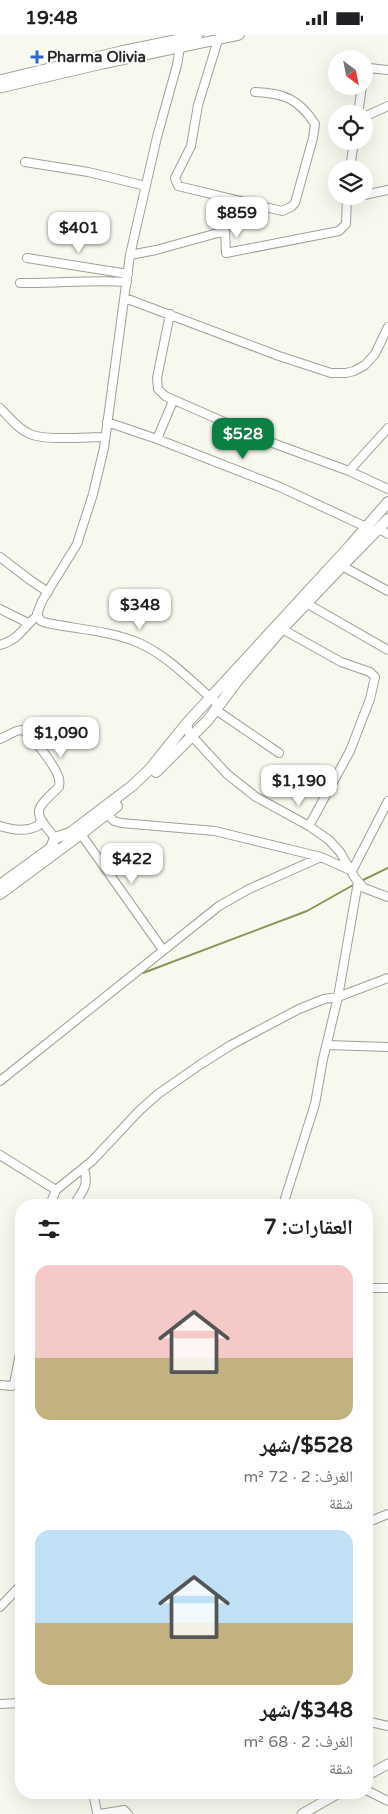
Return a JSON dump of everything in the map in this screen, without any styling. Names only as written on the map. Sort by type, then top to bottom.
[{"type":"main road","points":[[0,885],[51,848],[55,838],[70,833],[139,780],[159,760],[187,723],[210,697],[387,505]]},
{"type":"main road","points":[[0,894],[107,814],[192,737],[282,629],[342,565],[383,532],[388,519]]},
{"type":"street","points":[[0,80],[182,37],[198,35]]},
{"type":"street","points":[[0,88],[180,48],[211,39],[239,35]]},
{"type":"street","points":[[0,645],[17,637],[28,623],[37,616],[38,610],[48,592],[77,544],[98,476],[130,255],[182,37]]},
{"type":"street","points":[[211,39],[191,146],[175,178],[178,186],[282,211],[294,203],[313,137],[314,124],[301,105],[272,93],[255,92]]},
{"type":"street","points":[[373,68],[388,70]]},
{"type":"street","points":[[373,113],[388,106]]},
{"type":"street","points":[[25,162],[88,172],[146,185]]},
{"type":"street","points":[[373,193],[388,190]]},
{"type":"street","points":[[130,255],[156,250],[225,231],[226,253],[339,231],[346,224],[347,205]]},
{"type":"street","points":[[27,258],[128,274]]},
{"type":"street","points":[[20,283],[102,280],[127,282]]},
{"type":"street","points":[[124,298],[331,373],[346,373],[365,365],[374,354],[388,327]]},
{"type":"street","points":[[170,314],[156,383],[161,392],[173,401],[270,442],[349,471],[388,489]]},
{"type":"street","points":[[157,439],[173,401]]},
{"type":"street","points":[[0,409],[22,429],[34,435],[68,438],[105,437]]},
{"type":"street","points":[[107,422],[157,439],[280,487],[366,527]]},
{"type":"street","points":[[349,471],[388,428]]},
{"type":"street","points":[[0,557],[48,592]]},
{"type":"street","points":[[342,565],[388,591]]},
{"type":"street","points":[[306,603],[388,651]]},
{"type":"street","points":[[0,609],[28,623]]},
{"type":"street","points":[[37,616],[41,621],[47,623],[124,638],[140,643],[168,662],[215,701],[216,710],[279,753]]},
{"type":"street","points":[[282,629],[375,677],[370,699],[350,751],[308,826]]},
{"type":"street","points":[[187,723],[192,737],[218,766],[256,797],[308,826],[334,845],[364,888],[388,897]]},
{"type":"street","points":[[0,739],[18,731],[25,732],[39,747],[57,775],[59,787],[39,807],[41,820],[55,838]]},
{"type":"street","points":[[352,871],[388,801]]},
{"type":"street","points":[[107,814],[114,821],[121,823],[215,831],[321,857],[352,871]]},
{"type":"street","points":[[0,826],[27,830],[38,826],[41,820]]},
{"type":"street","points":[[81,834],[163,950]]},
{"type":"street","points":[[0,1081],[208,913],[233,897],[321,857]]},
{"type":"street","points":[[285,1199],[315,1104],[338,997],[358,881]]},
{"type":"street","points":[[52,1199],[56,1190],[84,1168],[147,1104],[201,1064],[231,1045],[299,1009],[388,978]]},
{"type":"street","points":[[327,1045],[388,1047]]},
{"type":"street","points":[[0,1155],[56,1190]]},
{"type":"street","points":[[78,1199],[87,1182],[84,1168]]},
{"type":"street","points":[[373,1288],[388,1288]]},
{"type":"street","points":[[0,1385],[12,1386],[15,1379]]},
{"type":"street","points":[[373,1520],[388,1514]]},
{"type":"street","points":[[0,1607],[15,1591]]},
{"type":"street","points":[[0,1704],[15,1703]]},
{"type":"street","points":[[373,1723],[388,1726]]},
{"type":"street","points":[[373,1772],[388,1763]]},
{"type":"street","points":[[373,1794],[388,1801]]},
{"type":"street","points":[[94,1799],[97,1812],[124,1810],[128,1814]]},
{"type":"street","points":[[302,1814],[328,1799]]},
{"type":"waterway","points":[[361,881],[388,868]]},
{"type":"waterway","points":[[143,973],[307,911],[355,884]]},
{"type":"place","name":"Pharma Olivia","points":[[37,57]]}]
